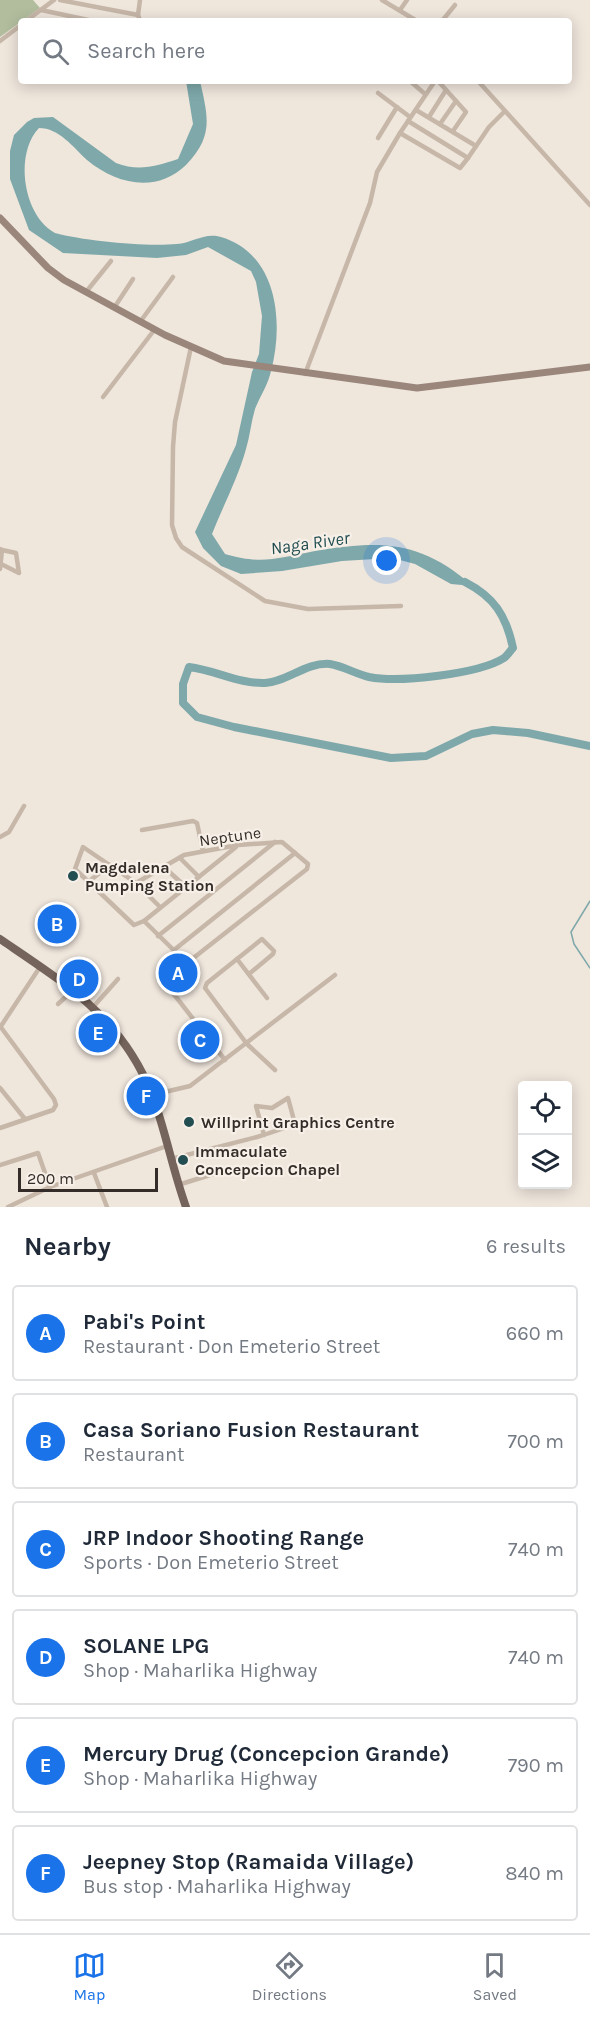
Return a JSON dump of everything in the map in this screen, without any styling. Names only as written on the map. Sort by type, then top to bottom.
[{"type":"main road","points":[[0,218],[48,268],[64,280],[140,322],[218,360],[286,372],[417,388],[590,367]]},
{"type":"main road","points":[[0,939],[94,1006],[129,1049],[152,1095],[186,1207]]},
{"type":"street","points":[[30,18],[54,0]]},
{"type":"street","points":[[60,0],[139,18],[140,0]]},
{"type":"street","points":[[382,0],[412,18]]},
{"type":"street","points":[[400,10],[407,0]]},
{"type":"street","points":[[444,18],[455,5]]},
{"type":"street","points":[[41,10],[79,18]]},
{"type":"street","points":[[0,41],[18,27]]},
{"type":"street","points":[[413,84],[425,94]]},
{"type":"street","points":[[304,374],[370,203],[377,172],[433,84]]},
{"type":"street","points":[[439,84],[465,112],[453,131]]},
{"type":"street","points":[[481,84],[590,205]]},
{"type":"street","points":[[429,117],[446,90]]},
{"type":"street","points":[[378,93],[409,119],[468,158]]},
{"type":"street","points":[[440,124],[456,101]]},
{"type":"street","points":[[378,138],[397,107]]},
{"type":"street","points":[[416,110],[476,146]]},
{"type":"street","points":[[400,133],[460,168],[489,127],[505,111]]},
{"type":"street","points":[[86,292],[111,261]]},
{"type":"street","points":[[140,322],[173,278]]},
{"type":"street","points":[[114,308],[133,279]]},
{"type":"street","points":[[103,398],[155,329]]},
{"type":"street","points":[[191,347],[175,422],[173,447],[172,525],[182,547],[265,601],[308,609],[401,606]]},
{"type":"street","points":[[0,569],[1,550],[16,553],[19,573],[1,564]]},
{"type":"street","points":[[0,837],[9,832],[24,806]]},
{"type":"street","points":[[142,830],[193,821],[197,823],[203,851]]},
{"type":"street","points":[[158,936],[275,842]]},
{"type":"street","name":"Neptune","points":[[136,883],[180,858],[203,851],[238,845],[282,842],[295,853]]},
{"type":"street","points":[[160,907],[136,883],[83,847],[75,869],[130,923],[136,925],[144,921],[238,845]]},
{"type":"street","points":[[174,950],[295,853],[308,864],[307,869],[187,963]]},
{"type":"street","points":[[180,858],[199,877]]},
{"type":"street","points":[[88,882],[110,865]]},
{"type":"street","points":[[165,867],[186,887]]},
{"type":"street","points":[[144,921],[191,969],[175,982],[172,988],[173,993],[225,1060]]},
{"type":"street","points":[[249,975],[274,951],[262,939],[207,983],[205,988],[247,1044],[275,1070]]},
{"type":"street","points":[[237,959],[267,998]]},
{"type":"street","points":[[0,1128],[53,1110],[54,1099],[0,1026],[40,967]]},
{"type":"street","points":[[152,1095],[190,1086],[335,975]]},
{"type":"street","points":[[94,1006],[118,979]]},
{"type":"street","points":[[58,1004],[74,990]]},
{"type":"street","points":[[0,1088],[25,1119]]},
{"type":"street","points":[[171,1159],[264,1135],[295,1124],[288,1098],[272,1108],[256,1106],[264,1135]]},
{"type":"street","points":[[8,1207],[50,1187],[167,1146]]},
{"type":"street","points":[[0,1165],[38,1153],[50,1187]]},
{"type":"street","points":[[178,1185],[226,1170]]},
{"type":"street","points":[[94,1173],[107,1207]]},
{"type":"green space","points":[[0,0],[33,0],[40,8],[26,18],[18,18],[18,24],[0,37]]},
{"type":"water","points":[[186,84],[201,84],[207,126],[201,145],[186,165],[162,180],[136,182],[110,175],[87,160],[53,131],[39,128],[31,139],[26,153],[25,168],[29,199],[35,213],[44,225],[55,233],[98,241],[149,245],[177,244],[209,236],[221,237],[240,246],[255,258],[265,274],[276,312],[275,352],[270,376],[255,409],[243,460],[212,534],[225,554],[260,560],[360,545],[399,547],[435,560],[473,586],[451,584],[415,564],[392,558],[342,561],[282,571],[241,574],[221,566],[203,548],[195,532],[236,445],[252,372],[259,354],[262,316],[256,282],[251,271],[208,247],[186,255],[157,258],[63,253],[29,230],[10,179],[10,151],[14,135],[34,118],[53,117],[116,163],[140,168],[178,159],[193,124]]},
{"type":"waterway","name":"Naga River","points":[[465,582],[491,601],[507,626],[513,648],[504,658],[492,664],[458,673],[399,679],[369,677],[335,665],[321,664],[265,683],[255,683],[189,667],[183,684],[183,703],[197,717],[234,727],[391,758],[426,756],[472,734],[493,730],[528,733],[590,746]]},
{"type":"waterway","points":[[590,901],[571,932],[574,944],[590,968]]},
{"type":"place","name":"Magdalena Pumping Station","points":[[73,876]]},
{"type":"place","name":"Casa Soriano Fusion Restaurant","points":[[57,924]]},
{"type":"place","name":"Pabi's Point","points":[[178,973]]},
{"type":"place","name":"SOLANE LPG","points":[[79,979]]},
{"type":"place","name":"Mercury Drug (Concepcion Grande)","points":[[98,1033]]},
{"type":"place","name":"JRP Indoor Shooting Range","points":[[200,1040]]},
{"type":"place","name":"Jeepney Stop (Ramaida Village)","points":[[146,1096]]},
{"type":"place","name":"Willprint Graphics Centre","points":[[189,1122]]},
{"type":"place","name":"Immaculate Concepcion Chapel","points":[[183,1160]]}]
